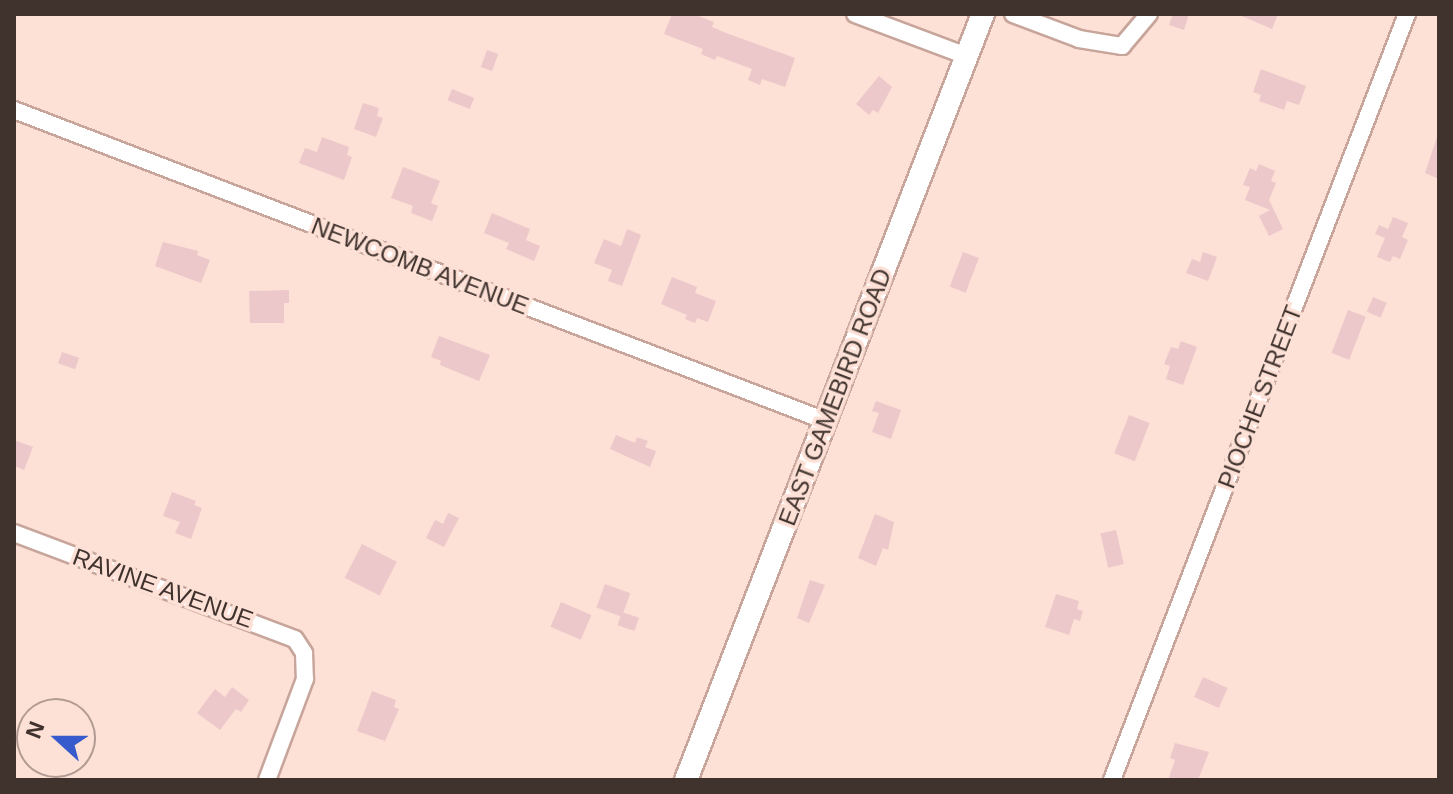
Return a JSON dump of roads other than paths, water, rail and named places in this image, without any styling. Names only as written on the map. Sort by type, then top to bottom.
[{"type":"main road","name":"EAST GAMEBIRD ROAD","points":[[686,780],[983,14]]},
{"type":"street","points":[[855,14],[967,56]]},
{"type":"street","points":[[1013,14],[1079,39],[1122,46],[1149,14]]},
{"type":"street","name":"PIOCHE STREET","points":[[1112,780],[1407,14]]},
{"type":"street","name":"NEWCOMB AVENUE","points":[[14,110],[826,421]]},
{"type":"street","name":"RAVINE AVENUE","points":[[14,533],[278,630],[295,639],[304,653],[305,679],[267,780]]}]
